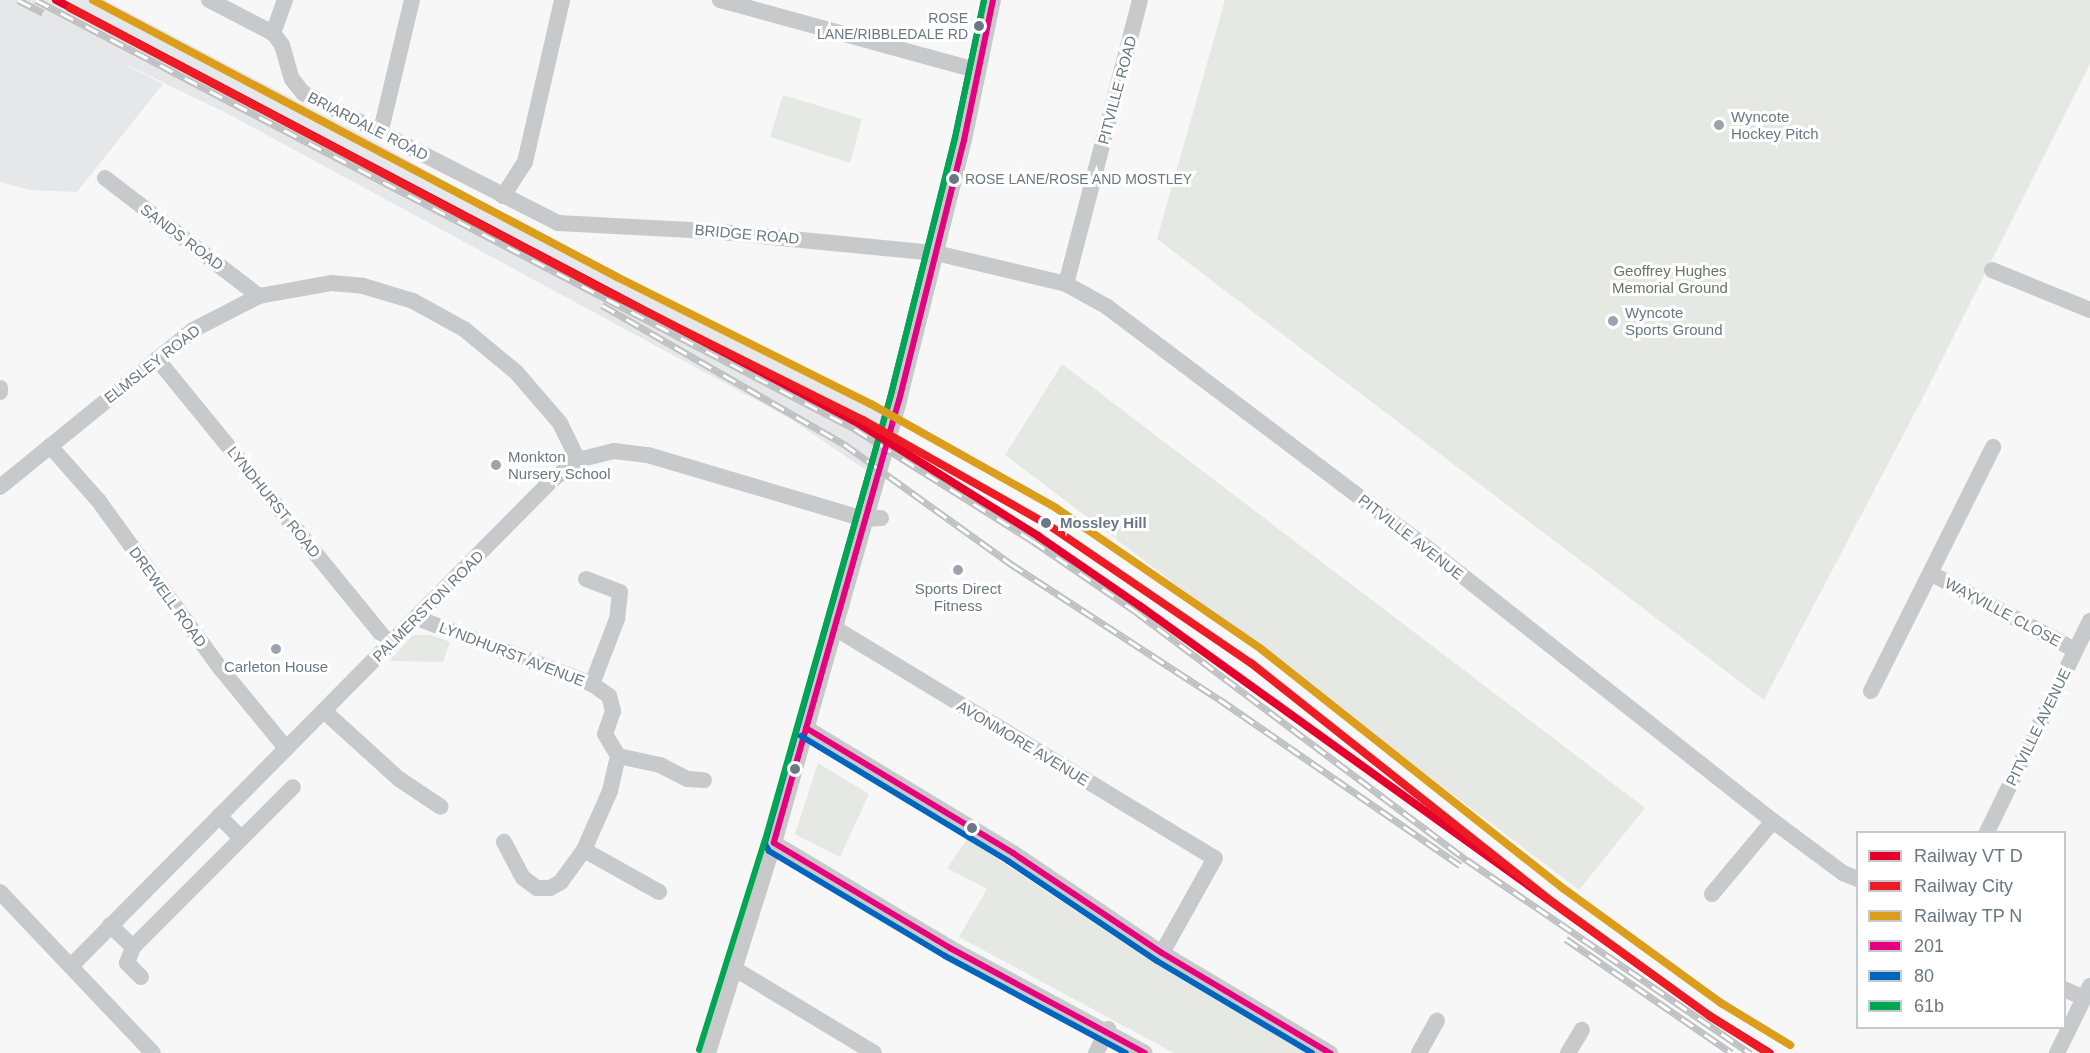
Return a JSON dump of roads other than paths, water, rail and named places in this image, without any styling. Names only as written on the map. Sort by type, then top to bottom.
[{"type":"street","points":[[209,0],[273,33],[285,0]]},
{"type":"street","points":[[381,130],[412,0]]},
{"type":"street","points":[[503,196],[525,162],[562,0]]},
{"type":"street","points":[[720,0],[976,70]]},
{"type":"street","points":[[708,1053],[774,843],[833,627],[899,400],[964,140],[976,70],[993,0]]},
{"type":"street","name":"PITVILLE ROAD","points":[[1066,284],[1140,0]]},
{"type":"street","name":"BRIARDALE ROAD","points":[[273,33],[282,45],[292,78],[303,93],[381,130],[558,223]]},
{"type":"street","name":"SANDS ROAD","points":[[105,178],[259,296]]},
{"type":"street","name":"BRIDGE ROAD","points":[[558,223],[710,231],[936,253]]},
{"type":"street","name":"PITVILLE AVENUE","points":[[936,253],[1066,284],[1106,306],[1431,551],[1773,821],[1843,873],[1856,879]]},
{"type":"street","points":[[1992,270],[2090,310]]},
{"type":"street","name":"ELMSLEY ROAD","points":[[0,487],[193,330],[259,296],[331,283],[352,285],[413,301],[464,329],[516,372],[560,423],[578,460]]},
{"type":"street","name":"LYNDHURST ROAD","points":[[157,359],[390,645]]},
{"type":"street","name":"DREWELL ROAD","points":[[50,446],[98,500],[221,669],[286,748]]},
{"type":"street","name":"WAYVILLE CLOSE","points":[[1871,691],[1932,574],[1993,447]]},
{"type":"street","name":"PALMERSTON ROAD","points":[[70,966],[552,480],[578,460],[614,451],[648,455],[864,519],[881,518]]},
{"type":"street","name":"WAYVILLE CLOSE","points":[[1932,574],[2075,650]]},
{"type":"street","points":[[586,579],[620,592],[617,619],[592,684]]},
{"type":"street","name":"LYNDHURST AVENUE","points":[[417,618],[592,684],[609,696],[613,711],[605,734],[618,756]]},
{"type":"street","name":"PITVILLE AVENUE","points":[[1987,831],[2090,621]]},
{"type":"street","name":"AVONMORE AVENUE","points":[[833,627],[1215,858],[1162,953]]},
{"type":"street","points":[[324,711],[399,779],[441,807]]},
{"type":"street","points":[[806,728],[1013,853],[1162,953],[1330,1053]]},
{"type":"street","points":[[504,842],[523,878],[537,888],[550,888],[561,882],[584,850],[610,791],[618,756],[660,765],[695,785]]},
{"type":"street","points":[[141,977],[127,963],[133,947],[293,787]]},
{"type":"street","points":[[219,816],[241,838]]},
{"type":"street","points":[[1712,894],[1773,821]]},
{"type":"street","points":[[774,843],[950,948],[1108,1029],[1145,1053]]},
{"type":"street","points":[[584,850],[659,892]]},
{"type":"street","points":[[0,892],[153,1053]]},
{"type":"street","points":[[110,925],[133,947]]},
{"type":"street","points":[[735,969],[874,1053]]},
{"type":"street","points":[[2057,1053],[2087,992],[2066,988]]},
{"type":"street","points":[[1419,1053],[1437,1020]]},
{"type":"street","points":[[1096,1053],[1108,1029]]},
{"type":"street","points":[[1568,1053],[1582,1030]]},
{"type":"railway","points":[[18,0],[43,13]]},
{"type":"railway","points":[[36,0],[855,429],[1033,541],[1135,611],[1467,860],[1750,1053]]},
{"type":"railway","points":[[602,305],[844,444],[1011,564],[1219,699],[1460,865]]},
{"type":"railway","points":[[1566,939],[1732,1053]]},
{"type":"rail line","name":"City","points":[[70,8],[609,293],[863,420],[1047,524],[1251,663],[1554,903],[1711,1017],[1768,1053]]},
{"type":"place","name":"ROSE LANE/RIBBLEDALE RD","points":[[979,26]]},
{"type":"place","name":"Wyncote Hockey Pitch","points":[[1719,125]]},
{"type":"place","name":"ROSE LANE/ROSE AND MOSTLEY","points":[[954,179]]},
{"type":"place","name":"Wyncote Sports Ground","points":[[1613,321]]},
{"type":"place","name":"Monkton Nursery School","points":[[496,465]]},
{"type":"place","name":"Mossley Hill","points":[[1046,523]]},
{"type":"place","name":"Sports Direct Fitness","points":[[958,570]]},
{"type":"place","name":"Carleton House","points":[[276,649]]},
{"type":"park label","name":"Geoffrey Hughes Memorial Ground","points":[[1670,278]]}]
